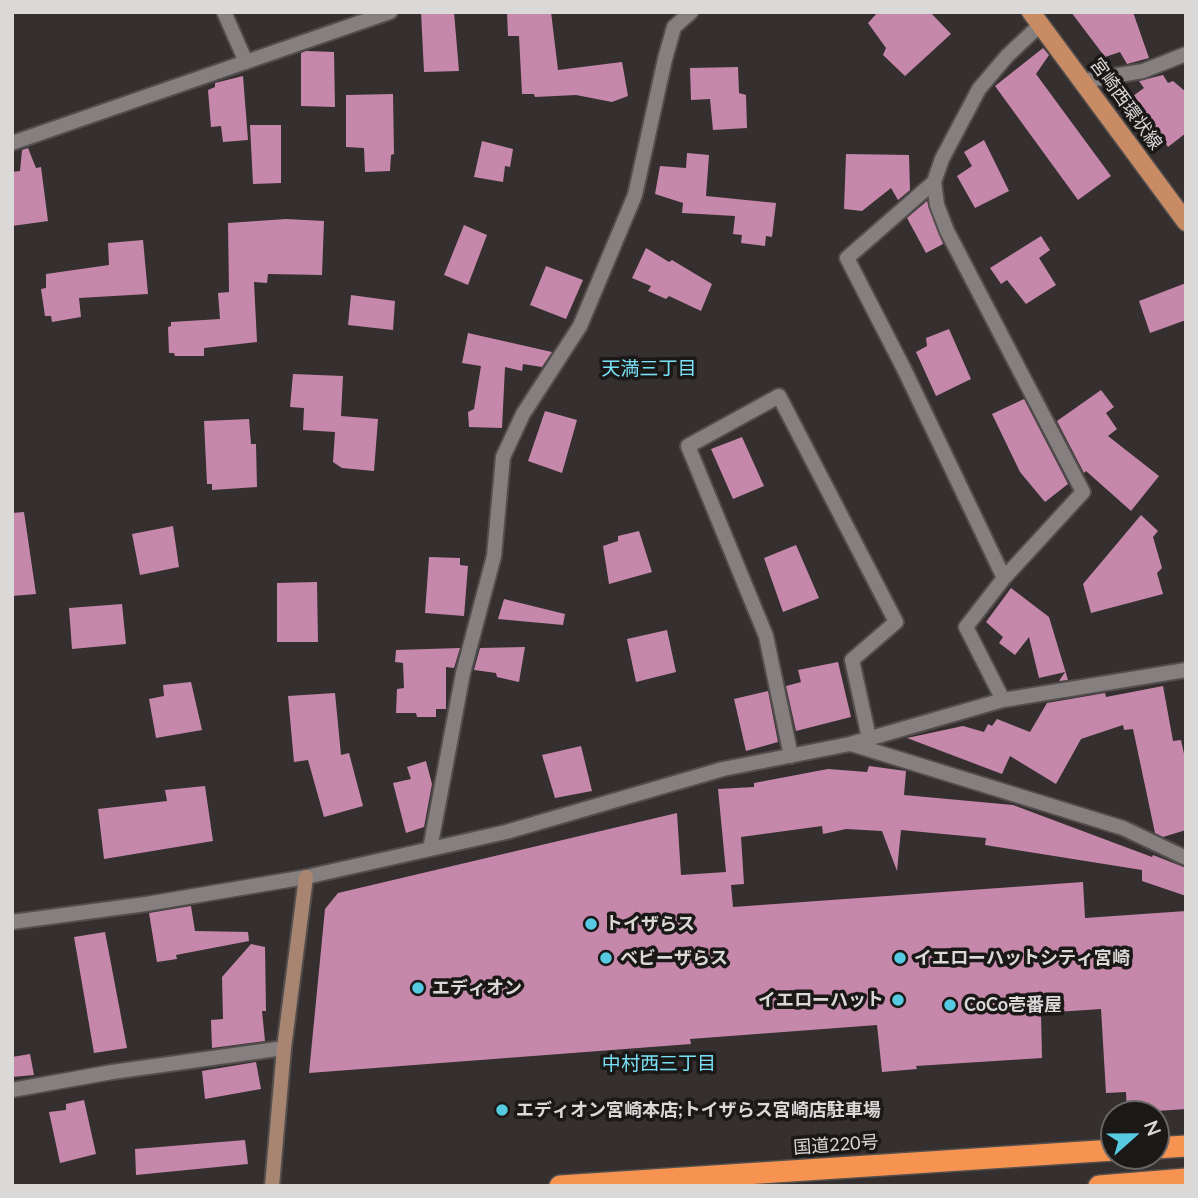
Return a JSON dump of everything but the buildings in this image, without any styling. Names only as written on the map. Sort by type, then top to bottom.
[{"type":"highway","name":"国道220号","points":[[560,1186],[1100,1151]]},
{"type":"highway","points":[[1098,1186],[1186,1179]]},
{"type":"main road","name":"宮崎西環状線","points":[[1036,18],[1179,203],[1186,222]]},
{"type":"street","points":[[224,12],[246,62]]},
{"type":"street","points":[[12,143],[390,12]]},
{"type":"street","points":[[430,849],[463,673],[494,556],[503,457],[523,414],[580,326],[635,195],[674,27],[691,12]]},
{"type":"street","points":[[1003,699],[965,627],[1004,578],[1083,492],[947,231],[937,205],[934,182],[942,159],[979,89],[1036,18]]},
{"type":"street","points":[[1083,81],[1143,71],[1186,54]]},
{"type":"street","points":[[934,182],[847,258],[904,369],[1004,578]]},
{"type":"street","points":[[791,756],[766,636],[688,446],[779,396],[896,622],[852,660],[869,738]]},
{"type":"street","points":[[12,922],[146,904],[306,877],[506,832],[723,769],[850,744],[1003,699],[1186,670]]},
{"type":"street","points":[[850,744],[1124,828],[1186,858]]},
{"type":"street","points":[[272,1186],[284,1048],[306,877]]},
{"type":"street","points":[[12,1090],[112,1072],[284,1048]]},
{"type":"place","name":"トイザらス","points":[[591,924]]},
{"type":"place","name":"ベビーザらス","points":[[606,958]]},
{"type":"place","name":"イエローハットシティ宮崎","points":[[900,958]]},
{"type":"place","name":"エディオン","points":[[418,988]]},
{"type":"place","name":"イエローハット","points":[[898,1000]]},
{"type":"place","name":"CoCo壱番屋","points":[[950,1005]]},
{"type":"place","name":"エディオン宮崎本店;トイザらス宮崎店駐車場","points":[[502,1110]]},
{"type":"district","name":"天満三丁目","points":[[649,369]]},
{"type":"district","name":"中村西三丁目","points":[[659,1064]]}]
